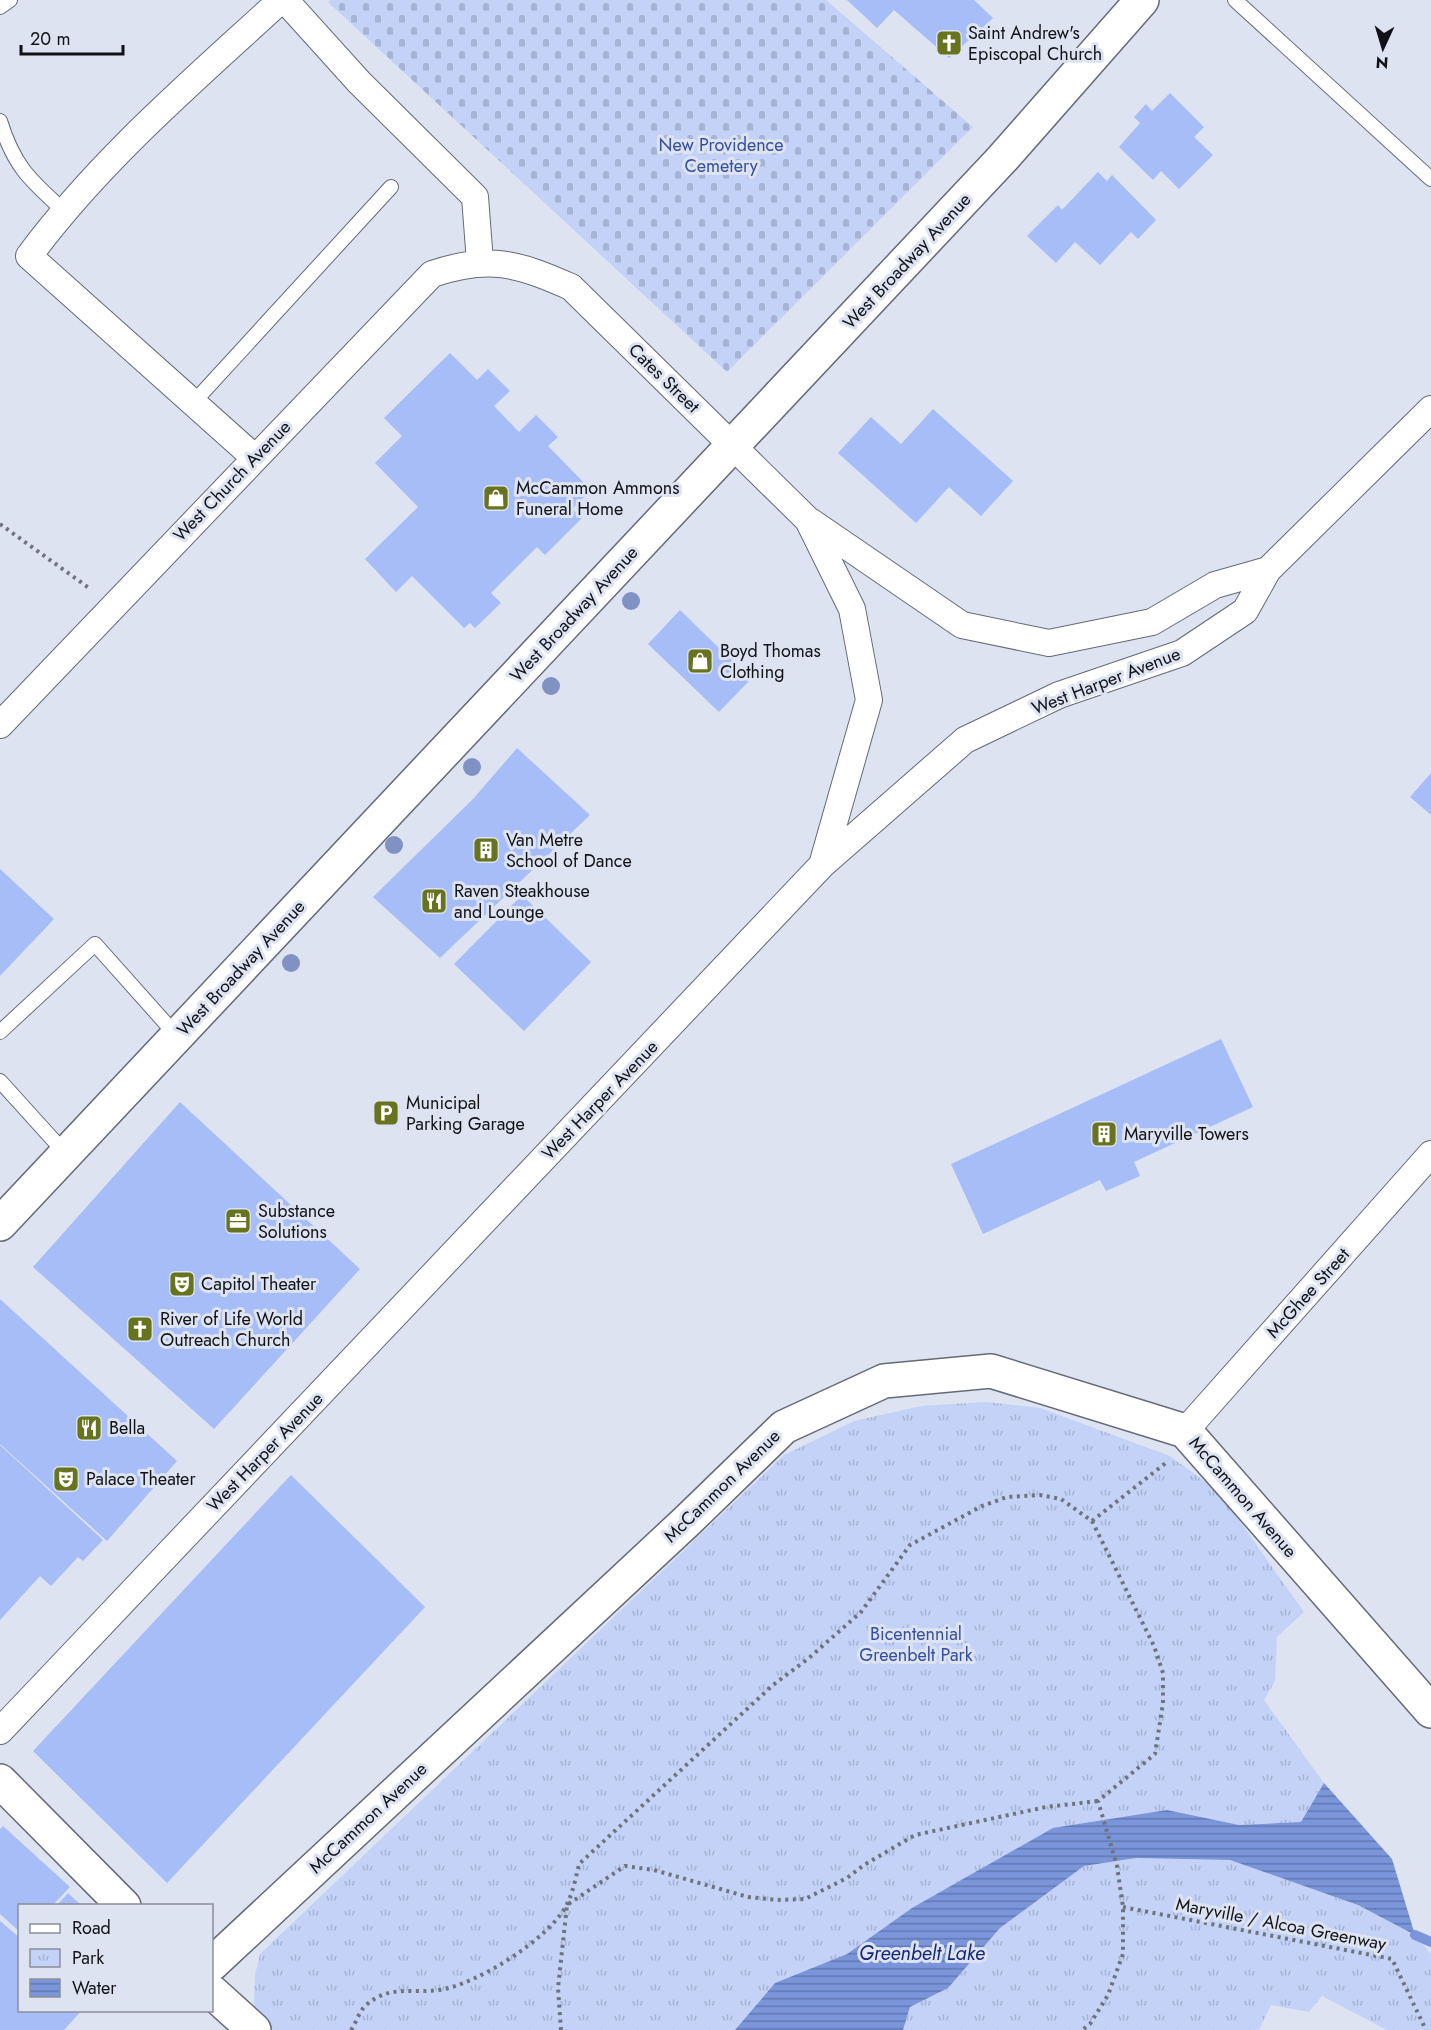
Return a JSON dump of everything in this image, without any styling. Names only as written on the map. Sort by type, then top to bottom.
[{"type":"main road","name":"West Broadway Avenue","points":[[0,1224],[1003,158],[1143,0]]},
{"type":"main road","name":"McCammon Avenue","points":[[213,1963],[687,1521],[784,1427],[884,1381],[991,1371],[1185,1431],[1431,1711]]},
{"type":"main road","points":[[0,1780],[123,1904]]},
{"type":"main road","points":[[213,1993],[253,2030]]},
{"type":"street","points":[[255,458],[29,256],[63,210],[171,101],[283,0],[359,82],[475,197],[480,262]]},
{"type":"street","name":"Cates Street","points":[[480,262],[526,267],[571,287],[808,520],[852,609],[869,700],[822,865]]},
{"type":"street","name":"West Church Avenue","points":[[0,725],[432,274],[480,262]]},
{"type":"street","name":"West Harper Avenue","points":[[0,1731],[822,865],[965,740],[1059,695],[1182,653],[1245,611],[1268,570],[1431,409]]},
{"type":"street","name":"West Harper Avenue","points":[[808,520],[962,625],[1050,643],[1152,622],[1215,585],[1268,570]]},
{"type":"street","name":"McGhee Street","points":[[1185,1431],[1431,1154]]},
{"type":"lane","points":[[0,8],[10,0]]},
{"type":"lane","points":[[1235,0],[1431,179]]},
{"type":"lane","points":[[0,121],[9,149],[26,176],[63,210]]},
{"type":"lane","points":[[193,403],[391,187]]},
{"type":"lane","points":[[0,1032],[95,944],[177,1036]]},
{"type":"lane","points":[[0,1081],[66,1154]]},
{"type":"path","points":[[0,524],[91,589]]},
{"type":"path","points":[[1092,1521],[1167,1462],[1185,1431]]},
{"type":"path","points":[[351,2030],[365,2007],[394,1990],[440,1990],[473,1978],[514,1956],[548,1927],[567,1905],[625,1866],[654,1870],[748,1897],[777,1900],[805,1899],[847,1878],[864,1864],[915,1835],[1046,1807],[1098,1801],[1155,1754],[1163,1703],[1163,1673],[1154,1646],[1092,1521],[1061,1499],[1040,1495],[1007,1497],[982,1506],[910,1545],[861,1612],[809,1658],[772,1685],[579,1864],[567,1905],[558,1988],[561,2030]]},
{"type":"path","points":[[1082,2030],[1090,2024],[1108,1995],[1123,1954],[1123,1907],[1117,1866],[1098,1801]]},
{"type":"path","name":"Maryville / Alcoa Greenway","points":[[1123,1907],[1392,1959],[1426,2030]]},
{"type":"green space","name":"New Providence Cemetery","points":[[330,0],[826,0],[973,127],[727,372],[328,2]]},
{"type":"green space","name":"Bicentennial Greenbelt Park","points":[[986,1402],[1040,1408],[1170,1456],[1219,1492],[1304,1612],[1277,1637],[1275,1681],[1264,1700],[1324,1783],[1302,1822],[1239,1825],[1167,1810],[962,1880],[912,1908],[847,1954],[775,1983],[735,2030],[253,2030],[255,1975],[260,1954],[784,1455],[854,1421],[921,1406]]},
{"type":"green space","points":[[1136,1858],[1230,1860],[1358,1905],[1415,1935],[1431,1954],[1431,2030],[1387,2030],[1322,1996],[1309,2012],[1271,2005],[1259,2030],[903,2030],[910,2007],[948,1988],[1000,1928],[1084,1866]]},
{"type":"water","name":"Greenbelt Lake","points":[[1324,1783],[1392,1859],[1415,1935],[1358,1905],[1230,1860],[1136,1858],[1084,1866],[1000,1928],[948,1988],[910,2007],[903,2030],[735,2030],[775,1983],[847,1954],[912,1908],[1053,1828],[1167,1810],[1239,1825],[1301,1822]]},
{"type":"building","name":"Saint Andrew's Episcopal Church","points":[[847,0],[974,0],[993,18],[949,58],[894,10],[877,28]]},
{"type":"building","points":[[1170,93],[1204,127],[1194,137],[1213,155],[1179,189],[1161,171],[1153,180],[1119,147],[1140,123],[1134,117],[1146,104],[1152,111]]},
{"type":"building","points":[[1098,172],[1107,181],[1112,175],[1156,220],[1138,239],[1131,232],[1100,265],[1075,242],[1056,263],[1027,236],[1058,205],[1062,210]]},
{"type":"building","name":"McCammon Ammons Funeral Home","points":[[450,353],[477,380],[488,369],[510,391],[494,406],[519,432],[536,415],[558,437],[548,446],[591,490],[572,509],[582,518],[545,555],[537,547],[491,593],[501,603],[475,628],[470,623],[464,628],[412,576],[396,592],[365,559],[418,507],[375,463],[402,436],[384,418]]},
{"type":"building","points":[[933,409],[1013,481],[981,516],[949,487],[916,523],[838,453],[871,417],[901,444]]},
{"type":"building","name":"Boyd Thomas Clothing","points":[[680,610],[751,679],[719,712],[648,644]]},
{"type":"building","points":[[517,748],[590,815],[440,958],[373,897],[474,798]]},
{"type":"building","points":[[1431,773],[1431,815],[1410,797]]},
{"type":"building","points":[[0,869],[54,919],[0,976]]},
{"type":"building","points":[[522,895],[591,962],[524,1031],[454,964]]},
{"type":"building","name":"Maryville Towers","points":[[1221,1039],[1253,1107],[1134,1162],[1140,1176],[1106,1191],[1100,1180],[983,1234],[951,1164]]},
{"type":"building","points":[[180,1102],[360,1269],[214,1429],[33,1267]]},
{"type":"building","name":"Bella","points":[[0,1299],[177,1461],[107,1541],[0,1444]]},
{"type":"building","points":[[0,1445],[103,1540],[83,1561],[78,1557],[51,1586],[40,1576],[0,1620]]},
{"type":"building","points":[[291,1475],[425,1607],[167,1883],[33,1751]]},
{"type":"building","points":[[3,1826],[70,1887],[54,1904],[18,1904],[18,1930],[0,1914],[0,1829]]},
{"type":"building","points":[[68,1893],[80,1904],[58,1904]]},
{"type":"building","points":[[0,1921],[18,1936],[18,2012],[80,2012],[64,2030],[0,2030]]},
{"type":"waterway","points":[[1415,1935],[1431,1942]]},
{"type":"place","name":"Saint Andrew's Episcopal Church","points":[[949,43]]},
{"type":"place","name":"McCammon Ammons Funeral Home","points":[[496,498]]},
{"type":"place","name":"Boyd Thomas Clothing","points":[[700,661]]},
{"type":"place","name":"Van Metre School of Dance","points":[[486,850]]},
{"type":"place","name":"Raven Steakhouse and Lounge","points":[[434,901]]},
{"type":"place","name":"Municipal Parking Garage","points":[[386,1113]]},
{"type":"place","name":"Maryville Towers","points":[[1104,1134]]},
{"type":"place","name":"Substance Solutions","points":[[238,1221]]},
{"type":"place","name":"Capitol Theater","points":[[182,1284]]},
{"type":"place","name":"River of Life World Outreach Church","points":[[140,1329]]},
{"type":"place","name":"Bella","points":[[89,1428]]},
{"type":"place","name":"Palace Theater","points":[[66,1479]]}]
